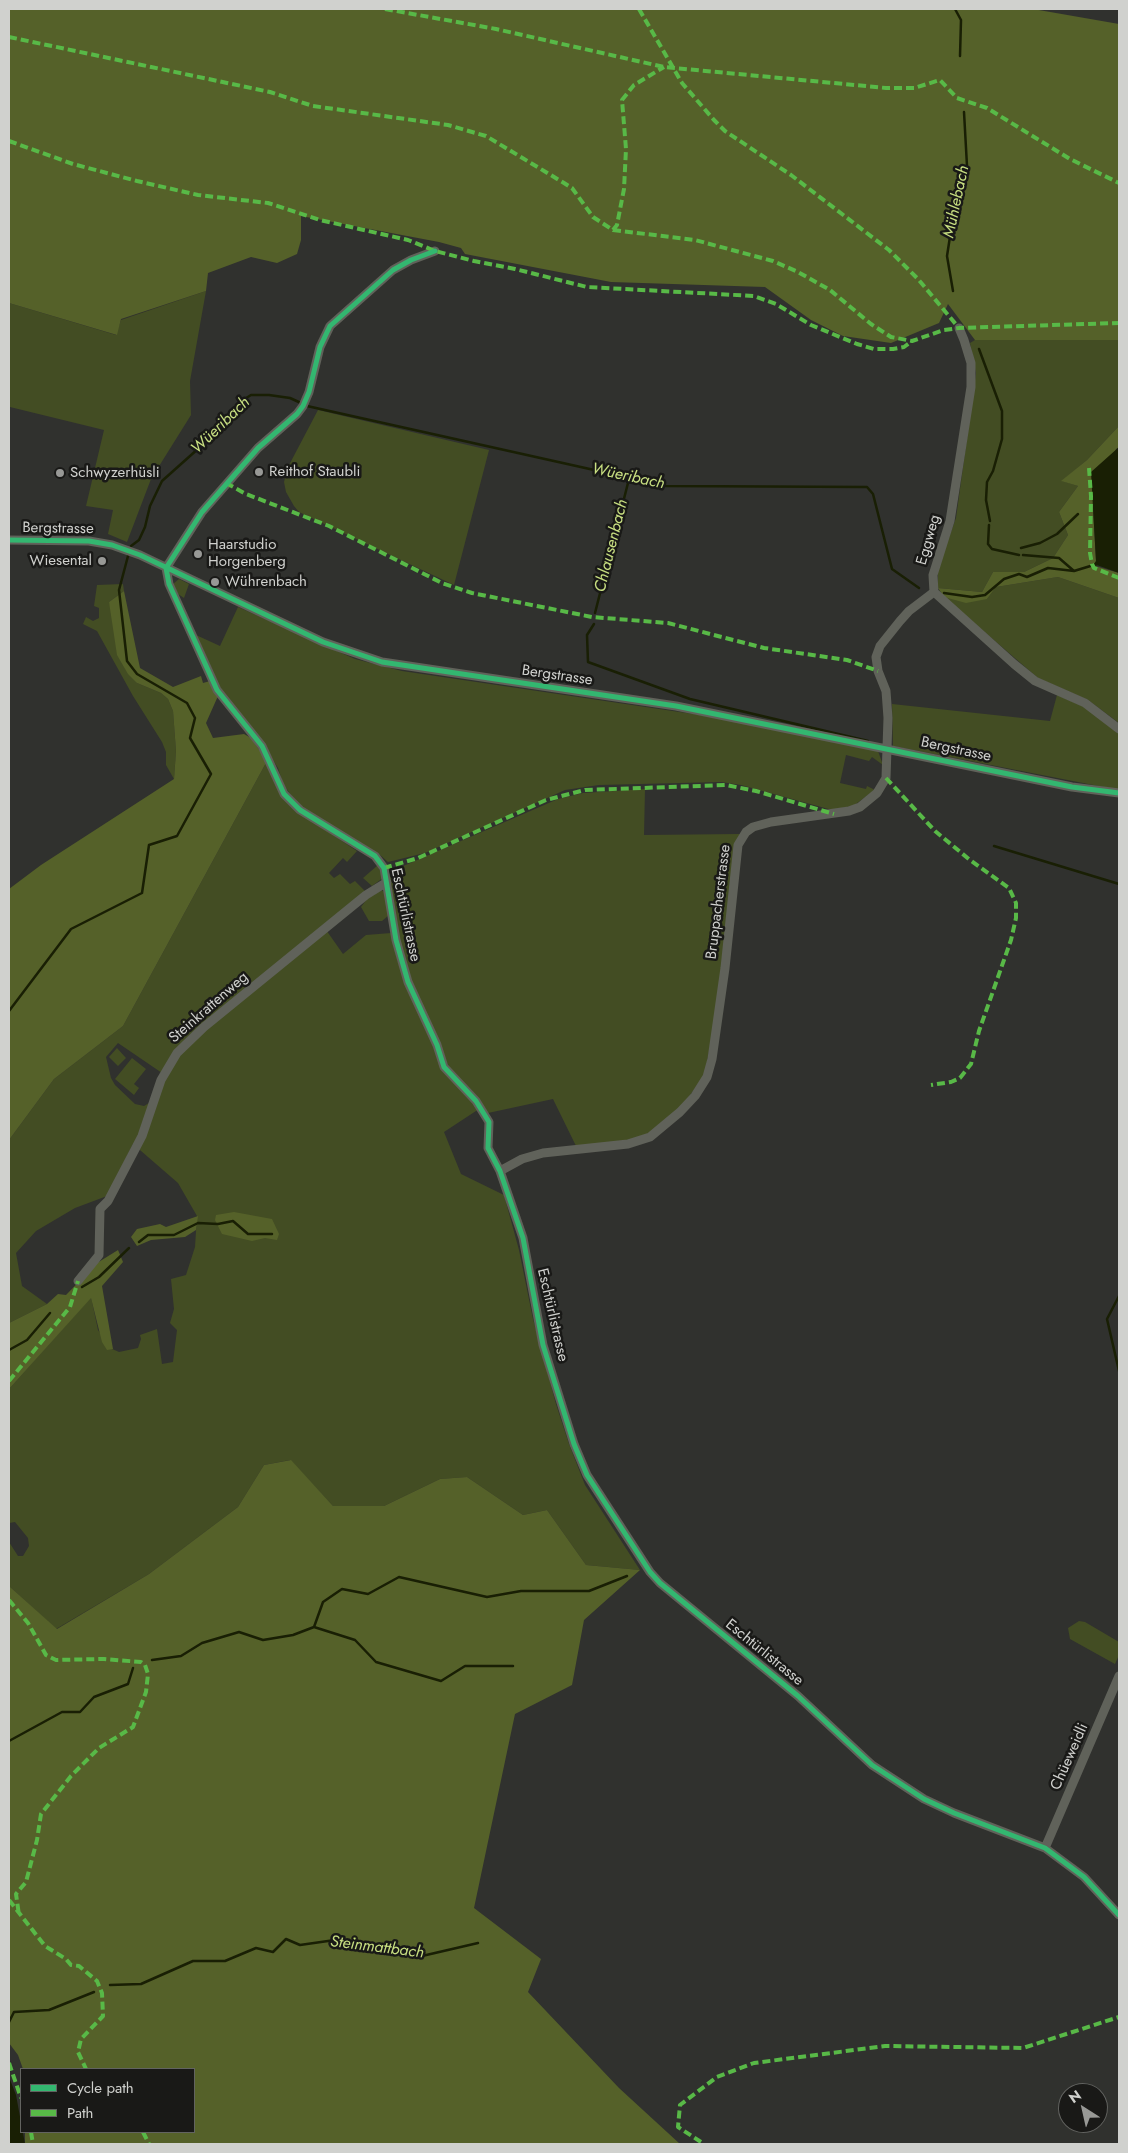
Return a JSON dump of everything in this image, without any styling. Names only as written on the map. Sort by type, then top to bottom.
[{"type":"street","points":[[166,568],[202,512],[226,483],[258,448],[298,414],[309,392],[320,347],[330,326],[394,270],[411,260],[435,251]]},
{"type":"street","name":"Eggweg","points":[[934,592],[933,574],[950,521],[971,387],[970,363],[964,340],[958,328]]},
{"type":"street","name":"Bergstrasse","points":[[9,540],[97,542],[134,553],[302,633],[364,658],[409,667],[676,706],[1072,787],[1119,793]]},
{"type":"street","name":"Eschtürlistrasse","points":[[166,568],[169,584],[217,690],[267,754],[284,794],[300,810],[375,856],[384,868],[396,940],[408,982],[438,1045],[444,1067],[476,1100],[489,1122],[488,1148],[500,1171],[523,1238],[543,1345],[574,1444],[587,1475],[650,1572],[660,1584],[798,1696],[849,1746],[897,1783],[954,1813],[1045,1848],[1084,1877],[1101,1898],[1119,1915]]},
{"type":"street","points":[[934,592],[1035,681],[1085,703],[1119,729]]},
{"type":"street","name":"Bruppacherstrasse","points":[[500,1171],[522,1159],[542,1153],[628,1144],[650,1136],[680,1112],[695,1096],[706,1077],[712,1059],[725,968],[736,850],[740,840],[746,832],[762,824],[834,814],[860,807],[882,786],[886,778],[888,700],[884,683],[878,671],[876,657],[880,646],[900,621],[934,592]]},
{"type":"street","name":"Steinkrattenweg","points":[[78,1281],[99,1255],[100,1209],[108,1201],[142,1136],[161,1080],[177,1053],[204,1027],[354,905],[387,882]]},
{"type":"street","name":"Chüeweidli","points":[[1045,1848],[1119,1676]]},
{"type":"shaded area","points":[[206,291],[190,381],[191,415],[151,479],[127,542],[108,534],[113,510],[86,506],[104,430],[10,407],[9,412],[9,303],[116,335],[121,320]]},
{"type":"shaded area","points":[[975,340],[1119,340],[1119,426],[1087,460],[1062,481],[1078,486],[1059,512],[1068,535],[1053,558],[1024,572],[993,572],[982,592],[938,588],[938,568],[956,518],[976,373],[970,343]]},
{"type":"shaded area","points":[[318,410],[489,450],[454,585],[299,512],[294,506],[286,492],[284,482],[288,467]]},
{"type":"shaded area","points":[[1119,447],[1119,573],[1094,564],[1096,561],[1091,472]]},
{"type":"shaded area","points":[[1058,577],[1119,598],[1119,723],[1088,700],[1038,678],[944,597],[987,599],[996,587]]},
{"type":"shaded area","points":[[179,579],[189,584],[184,598],[178,594],[173,584]]},
{"type":"shaded area","points":[[123,584],[124,591],[109,602],[137,683],[161,693],[168,699],[173,711],[176,751],[174,779],[166,765],[166,752],[162,742],[133,696],[97,631],[83,624],[86,617],[93,621],[99,618],[99,608],[94,606],[97,585]]},
{"type":"shaded area","points":[[238,607],[355,659],[402,671],[727,719],[878,751],[883,765],[872,757],[869,761],[846,755],[840,783],[866,789],[867,786],[875,790],[853,806],[832,810],[741,785],[721,782],[599,785],[565,790],[425,853],[388,862],[380,855],[304,809],[283,784],[278,768],[262,743],[226,700],[196,635],[220,646]]},
{"type":"shaded area","points":[[1057,695],[1085,707],[1119,734],[1119,790],[893,746],[892,704],[1050,721]]},
{"type":"shaded area","points":[[267,761],[285,800],[291,807],[357,851],[347,862],[343,858],[329,873],[334,878],[340,874],[350,884],[355,881],[365,891],[324,927],[343,954],[366,935],[391,933],[398,962],[438,1055],[479,1109],[444,1132],[461,1174],[504,1195],[519,1250],[533,1319],[569,1444],[585,1485],[640,1570],[586,1565],[547,1510],[523,1515],[467,1477],[440,1479],[384,1506],[333,1506],[290,1460],[264,1465],[238,1507],[149,1574],[56,1629],[9,1586],[9,1542],[18,1556],[23,1556],[29,1546],[28,1538],[15,1522],[9,1523],[9,1389],[91,1297],[98,1330],[110,1348],[119,1352],[138,1348],[141,1339],[140,1335],[157,1329],[162,1364],[173,1362],[177,1330],[170,1323],[174,1309],[171,1279],[186,1275],[195,1247],[197,1216],[178,1183],[133,1144],[107,1196],[75,1208],[36,1231],[16,1253],[22,1286],[47,1304],[9,1323],[9,1140],[54,1079],[123,1026]],"holes":[[[118,1043],[162,1073],[149,1103],[144,1106],[135,1104],[115,1085],[111,1078],[106,1057]]]},
{"type":"shaded area","points":[[645,789],[644,835],[740,834],[726,962],[706,1067],[703,1077],[683,1105],[645,1136],[634,1140],[576,1146],[553,1099],[488,1113],[449,1067],[410,980],[397,933],[390,878],[394,870],[558,799],[583,793]]},
{"type":"shaded area","points":[[378,865],[383,878],[372,886],[363,878]]},
{"type":"shaded area","points":[[381,890],[385,892],[389,915],[382,921],[369,921],[361,907],[367,899]]},
{"type":"shaded area","points":[[117,1048],[126,1058],[118,1066],[109,1057]]},
{"type":"shaded area","points":[[132,1058],[146,1069],[134,1084],[139,1088],[134,1095],[115,1079]]},
{"type":"shaded area","points":[[1079,1621],[1085,1622],[1119,1642],[1119,1655],[1115,1664],[1070,1639],[1068,1628]]},
{"type":"shaded area","points":[[9,2077],[16,2095],[20,2117],[20,2133],[23,2133],[25,2144],[9,2144]]},
{"type":"green space","points":[[9,9],[1033,9],[1119,24],[1119,340],[975,340],[948,304],[939,323],[891,343],[843,336],[811,320],[765,287],[611,282],[465,254],[461,248],[439,242],[301,216],[301,240],[297,254],[277,263],[251,257],[208,273],[206,291],[121,319],[117,335],[9,303]]},
{"type":"green space","points":[[1119,426],[1119,447],[1116,449],[1093,507],[1095,566],[1119,573],[1119,598],[1058,577],[996,587],[987,599],[966,603],[944,597],[938,588],[982,592],[993,572],[1024,572],[1053,558],[1068,535],[1059,512],[1078,486],[1061,481],[1087,460]]},
{"type":"green space","points":[[124,591],[140,668],[173,687],[201,676],[203,683],[210,681],[218,696],[206,723],[213,738],[244,734],[251,738],[267,761],[123,1026],[54,1079],[9,1140],[9,889],[41,865],[174,779],[176,751],[173,711],[168,699],[161,693],[137,683],[128,674],[117,655],[109,602]]},
{"type":"green space","points":[[234,1212],[272,1219],[279,1234],[277,1240],[265,1238],[252,1241],[222,1234],[215,1220],[216,1215]]},
{"type":"green space","points":[[198,1216],[196,1230],[185,1237],[151,1240],[137,1246],[131,1237],[137,1229],[160,1224],[166,1227]]},
{"type":"green space","points":[[118,1250],[123,1262],[102,1286],[113,1349],[107,1350],[102,1342],[91,1298],[9,1389],[9,1323],[47,1304],[58,1294],[66,1295],[97,1263]]},
{"type":"green space","points":[[291,1460],[333,1506],[384,1506],[440,1479],[467,1477],[523,1515],[547,1510],[586,1565],[640,1570],[584,1620],[572,1685],[515,1714],[474,1908],[541,1959],[528,1992],[619,2088],[680,2144],[25,2144],[25,2133],[195,2133],[195,2068],[23,2068],[18,2055],[9,2043],[9,1586],[57,1629],[149,1574],[238,1507],[264,1465]]},
{"type":"waterway","name":"Mühlebach","points":[[955,9],[961,20],[960,56]]},
{"type":"waterway","name":"Mühlebach","points":[[953,291],[947,256],[956,198],[967,166],[964,112]]},
{"type":"waterway","name":"Mühlebach","points":[[979,349],[1002,411],[1002,439],[993,471],[987,482],[986,500],[990,521]]},
{"type":"waterway","name":"Wüeribach","points":[[131,546],[139,540],[145,527],[150,506],[162,481],[218,431],[243,400],[251,395],[269,395],[290,398],[301,403]]},
{"type":"waterway","name":"Wüeribach","points":[[307,406],[666,486],[867,487],[873,494],[892,569],[919,588]]},
{"type":"waterway","name":"Chlausenbach","points":[[595,613],[629,479]]},
{"type":"waterway","name":"Wüeribach","points":[[1021,548],[1040,543],[1057,534],[1078,514]]},
{"type":"waterway","name":"Wüeribach","points":[[989,525],[988,544],[992,549],[1019,555]]},
{"type":"waterway","name":"Wüeribach","points":[[1023,555],[1059,558],[1074,571],[1097,564]]},
{"type":"waterway","name":"Wüeribach","points":[[9,1011],[71,929],[142,893],[149,845],[177,836],[211,774],[190,738],[195,718],[187,703],[137,674],[127,661],[119,590],[128,556]]},
{"type":"waterway","name":"Wüeribach","points":[[944,593],[972,597],[985,595],[1004,579],[1019,574],[1027,577],[1048,568],[1074,571]]},
{"type":"waterway","name":"Chlausenbach","points":[[594,624],[587,635],[588,662],[690,699],[868,741]]},
{"type":"waterway","points":[[994,846],[1119,884]]},
{"type":"waterway","points":[[139,1242],[148,1235],[174,1235],[198,1223],[218,1224],[233,1221],[248,1234],[272,1234]]},
{"type":"waterway","points":[[82,1287],[99,1277],[129,1248]]},
{"type":"waterway","points":[[1119,1296],[1107,1319],[1119,1371]]},
{"type":"waterway","points":[[9,1350],[27,1340],[50,1313]]},
{"type":"waterway","points":[[152,1660],[181,1656],[202,1643],[239,1632],[263,1640],[293,1635],[314,1627],[323,1602],[342,1589],[368,1594],[399,1577],[487,1597],[521,1591],[589,1591],[627,1576]]},
{"type":"waterway","points":[[314,1627],[355,1640],[376,1662],[441,1681],[465,1666],[513,1666]]},
{"type":"waterway","points":[[9,1741],[62,1712],[80,1712],[94,1697],[128,1684],[133,1668]]},
{"type":"waterway","name":"Steinmattbach","points":[[110,1985],[141,1984],[193,1961],[225,1961],[256,1948],[273,1952],[286,1939],[300,1945],[335,1940],[422,1956],[478,1943]]},
{"type":"waterway","name":"Steinmattbach","points":[[9,2022],[14,2012],[49,2010],[94,1992]]},
{"type":"marked path","points":[[385,9],[496,29],[664,67],[886,88],[914,88],[940,80],[957,98],[987,108],[1070,159],[1119,183]]},
{"type":"marked path","points":[[639,9],[682,83],[725,131],[791,175],[889,250],[918,279],[959,328]]},
{"type":"marked path","points":[[9,37],[270,92],[313,106],[448,125],[486,136],[572,188],[593,217],[613,230],[695,240],[773,261],[798,272],[830,290],[871,324],[891,337],[912,341],[944,330],[959,328],[1119,323]]},
{"type":"marked path","points":[[613,230],[617,225],[624,189],[626,149],[622,100],[634,85],[664,67]]},
{"type":"marked path","points":[[9,141],[73,164],[137,181],[198,195],[268,203],[320,220],[408,240],[435,251],[587,287],[754,296],[776,304],[811,325],[874,349],[904,347],[912,341]]},
{"type":"marked path","points":[[1089,468],[1091,496],[1090,553],[1092,564],[1094,568],[1119,578]]},
{"type":"marked path","points":[[226,483],[246,494],[329,526],[442,583],[472,593],[592,617],[668,623],[764,648],[847,660],[878,671]]},
{"type":"marked path","points":[[886,778],[935,831],[970,860],[1009,888],[1016,903],[1016,918],[1011,940],[979,1031],[971,1064],[960,1078],[951,1082],[931,1085]]},
{"type":"marked path","points":[[384,868],[418,858],[546,800],[585,790],[726,785],[756,791],[834,814]]},
{"type":"marked path","points":[[9,1381],[70,1307],[78,1281]]},
{"type":"marked path","points":[[9,1600],[28,1623],[46,1655],[56,1660],[104,1659],[141,1662],[145,1665],[148,1674],[146,1692],[133,1727],[99,1748],[71,1776],[41,1814],[37,1840],[26,1882],[16,1894],[19,1915]]},
{"type":"marked path","points":[[9,1900],[45,1946],[66,1959],[71,1965],[79,1966],[97,1981],[102,1993],[103,2016],[81,2039],[78,2052],[86,2068]]},
{"type":"marked path","points":[[701,2142],[678,2127],[680,2105],[717,2077],[754,2063],[885,2046],[1023,2048],[1119,2017]]},
{"type":"marked path","points":[[9,2063],[20,2095]]},
{"type":"marked path","points":[[31,2133],[33,2144]]},
{"type":"marked path","points":[[144,2133],[149,2144]]},
{"type":"cycle path","points":[[435,251],[411,260],[393,270],[330,326],[320,347],[309,392],[303,406],[297,414],[258,448],[202,512],[166,568],[169,584],[217,690],[262,746],[284,794],[300,810],[375,856],[384,868],[396,940],[408,982],[437,1045],[444,1067],[476,1101],[489,1122],[488,1148],[500,1171],[523,1238],[543,1345],[574,1444],[587,1475],[650,1572],[660,1583],[798,1696],[872,1765],[924,1799],[954,1813],[1045,1848],[1084,1877],[1119,1915]]},
{"type":"cycle path","points":[[9,540],[89,541],[112,545],[140,555],[323,642],[382,662],[676,706],[1072,787],[1119,793]]},
{"type":"place","name":"Reithof Staubli","points":[[259,472]]},
{"type":"place","name":"Schwyzerhüsli","points":[[60,473]]},
{"type":"place","name":"Haarstudio Horgenberg","points":[[198,554]]},
{"type":"place","name":"Wiesental","points":[[102,561]]},
{"type":"place","name":"Wührenbach","points":[[215,582]]}]
